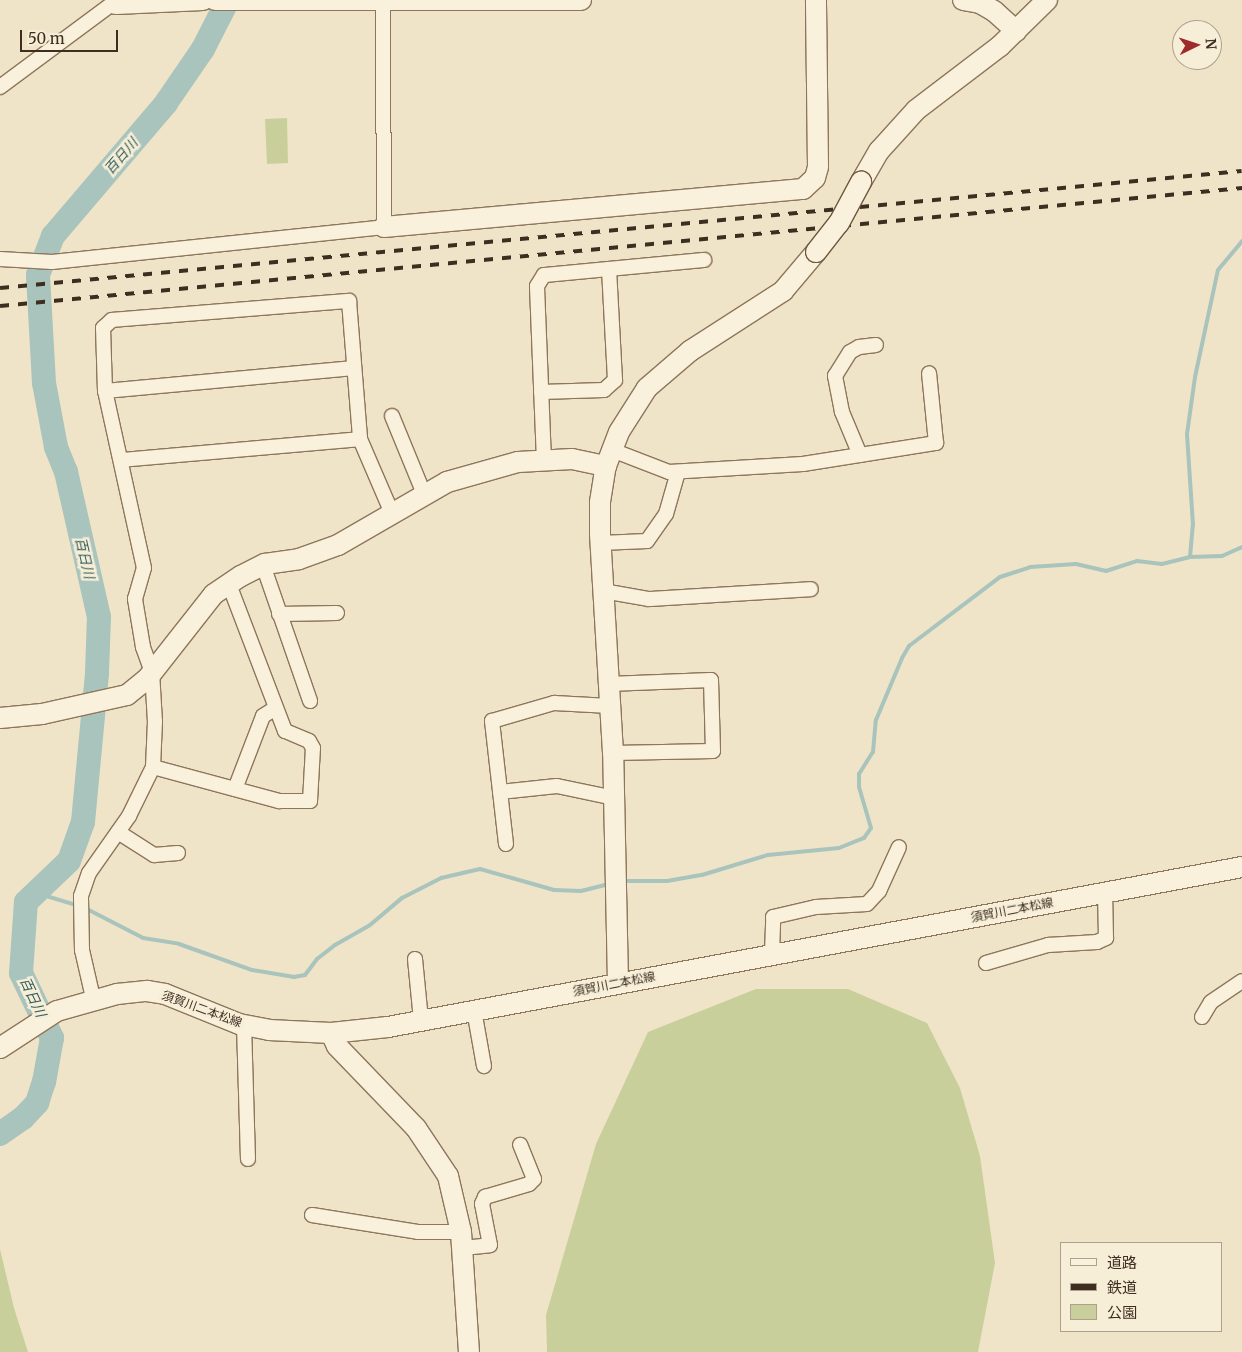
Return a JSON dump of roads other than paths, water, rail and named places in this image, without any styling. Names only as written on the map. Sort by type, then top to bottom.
[{"type":"street","points":[[0,87],[102,10],[117,2],[203,0]]},
{"type":"street","points":[[215,0],[383,2],[581,0]]},
{"type":"street","points":[[0,259],[52,262],[384,227],[803,189],[815,178],[818,168],[816,0]]},
{"type":"street","points":[[963,0],[980,3],[994,11],[1016,31]]},
{"type":"street","points":[[618,983],[613,753],[603,591],[600,502],[609,458],[647,388],[690,351],[783,291],[839,223],[879,151],[916,110],[1016,31],[1047,0]]},
{"type":"street","points":[[383,2],[384,227]]},
{"type":"street","points":[[544,460],[537,286],[544,275],[704,260]]},
{"type":"street","points":[[541,392],[604,390],[614,380],[609,269]]},
{"type":"street","points":[[93,998],[82,950],[81,896],[90,873],[118,832],[153,767],[152,672],[143,647],[136,607],[144,568],[105,391],[103,328],[112,320],[349,301],[360,438],[391,511]]},
{"type":"street","points":[[860,455],[842,412],[835,376],[850,352],[859,347],[876,345]]},
{"type":"street","points":[[105,391],[354,368]]},
{"type":"street","points":[[0,718],[73,707],[112,698],[137,689],[214,594],[229,584],[262,566],[299,559],[338,545],[391,511],[447,482],[503,464],[544,460],[609,458],[669,472],[678,472],[803,464],[936,443],[929,373]]},
{"type":"street","points":[[392,416],[424,494]]},
{"type":"street","points":[[121,460],[360,438]]},
{"type":"street","points":[[601,543],[647,541],[666,514],[678,472]]},
{"type":"street","points":[[262,566],[310,701]]},
{"type":"street","points":[[153,767],[279,801],[310,801],[313,748],[309,741],[288,735],[229,584]]},
{"type":"street","points":[[603,591],[649,599],[811,588]]},
{"type":"street","points":[[279,614],[337,613]]},
{"type":"street","points":[[608,684],[711,680],[713,751],[613,753]]},
{"type":"street","points":[[506,844],[492,721],[554,703],[610,706]]},
{"type":"street","points":[[235,789],[264,716],[276,708]]},
{"type":"street","points":[[500,792],[557,786],[614,798]]},
{"type":"street","points":[[118,832],[154,855],[178,853]]},
{"type":"street","points":[[772,954],[773,917],[816,906],[867,904],[879,890],[899,847]]},
{"type":"street","name":"須賀川二本松線","points":[[0,1048],[57,1011],[93,998],[147,991],[174,997],[244,1024],[269,1030],[331,1033],[421,1020],[1242,867]]},
{"type":"street","points":[[986,964],[1048,945],[1097,942],[1106,938],[1105,892]]},
{"type":"street","points":[[415,959],[421,1020]]},
{"type":"street","points":[[1202,1018],[1211,1002],[1242,981]]},
{"type":"street","points":[[474,1010],[484,1066]]},
{"type":"street","points":[[244,1024],[248,1159]]},
{"type":"street","points":[[331,1033],[337,1046],[430,1146],[454,1193],[462,1240],[469,1352]]},
{"type":"street","points":[[312,1215],[490,1245],[482,1204],[485,1197],[529,1184],[534,1179],[520,1145]]},
{"type":"waterway","name":"百日川","points":[[0,1134],[23,1118],[37,1103],[44,1082],[52,1038],[21,973],[26,902],[69,861],[83,822],[97,673],[99,617],[66,472],[56,447],[44,383],[38,275],[53,236],[166,103],[203,49],[228,0]]},
{"type":"waterway","points":[[1190,557],[1193,525],[1187,434],[1195,377],[1218,270],[1242,241]]},
{"type":"waterway","points":[[621,881],[667,881],[702,875],[768,855],[839,848],[864,838],[871,828],[859,787],[859,774],[873,752],[876,720],[902,658],[909,646],[1000,577],[1030,567],[1076,564],[1106,571],[1137,561],[1162,564],[1190,557],[1222,556],[1242,547]]},
{"type":"waterway","points":[[85,908],[143,938],[179,944],[252,970],[294,977],[305,975],[317,959],[335,945],[370,925],[402,898],[441,878],[480,869],[554,890],[581,891],[609,884]]},
{"type":"waterway","points":[[33,892],[79,906]]},
{"type":"railway","points":[[0,288],[1242,171]]},
{"type":"railway","points":[[0,306],[1242,188]]}]
